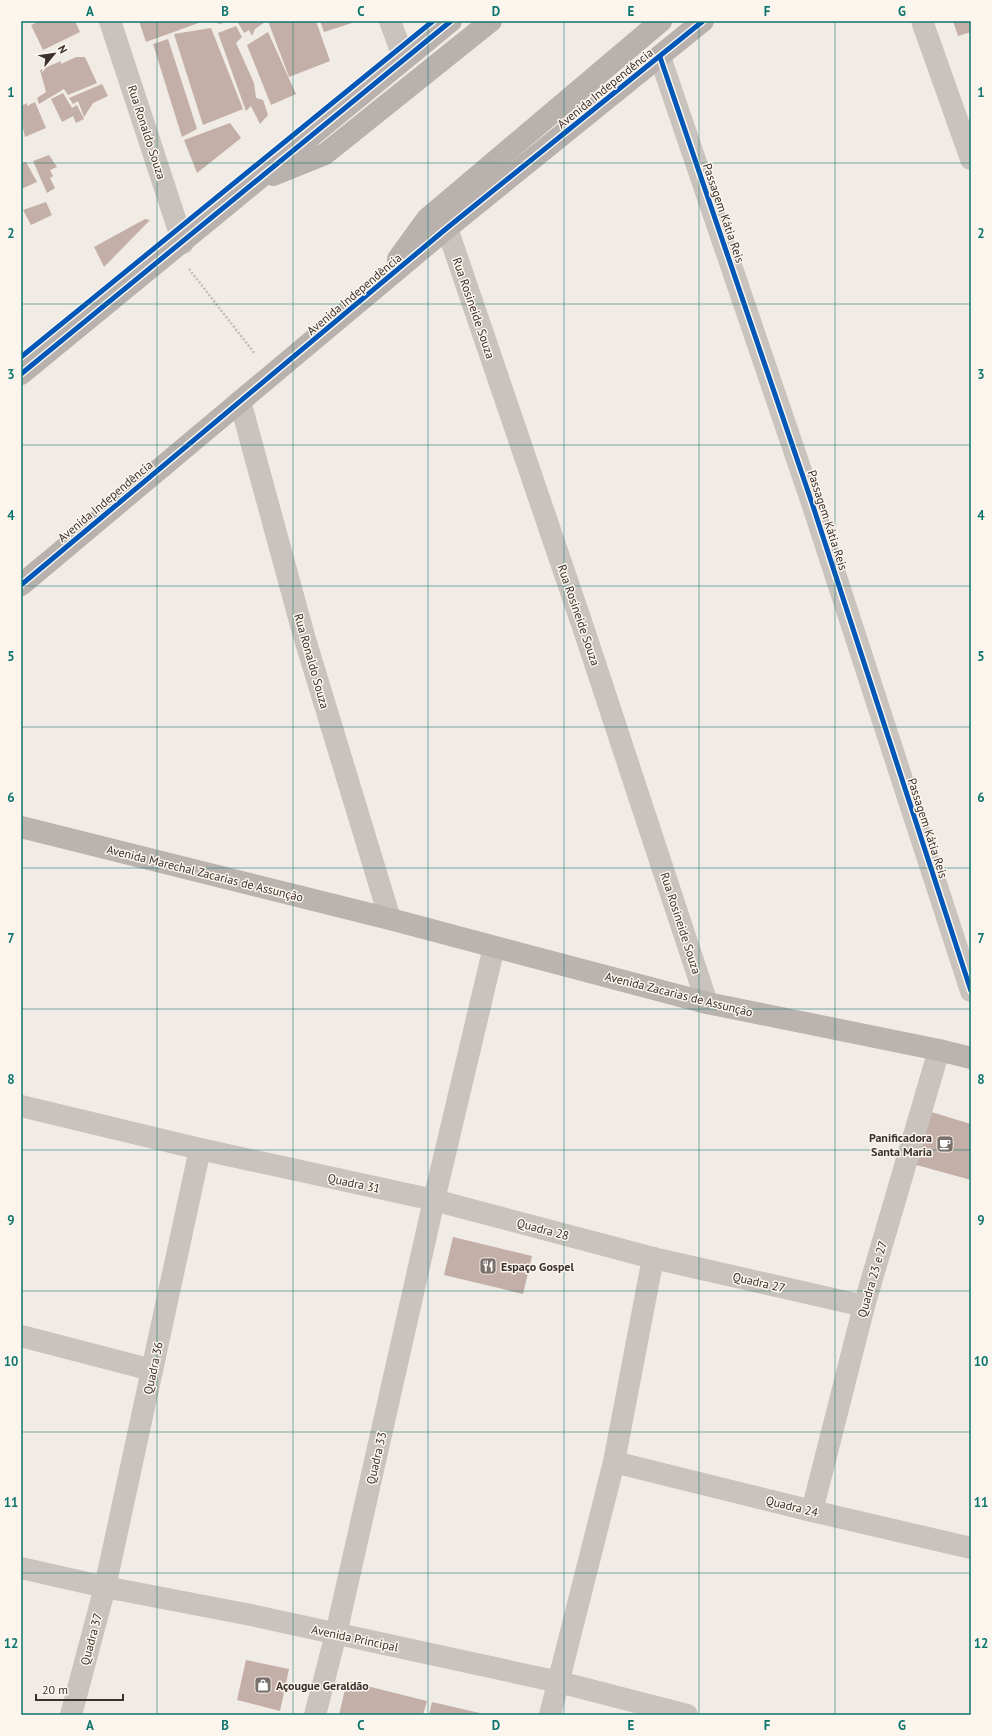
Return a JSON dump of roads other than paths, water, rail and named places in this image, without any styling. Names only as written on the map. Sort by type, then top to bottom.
[{"type":"main road","points":[[21,374],[179,247],[253,183],[451,21]]},
{"type":"main road","points":[[253,183],[324,154],[492,21]]},
{"type":"main road","points":[[376,289],[427,219],[661,21]]},
{"type":"main road","name":"Avenida Independência","points":[[21,585],[447,228],[660,57],[702,21]]},
{"type":"main road","name":"Avenida Marechal Zacarias de Assunção","points":[[21,827],[390,919]]},
{"type":"main road","name":"Avenida Zacarias de Assunção","points":[[390,919],[707,1003],[939,1050],[971,1058]]},
{"type":"street","name":"Rua Ronaldo Souza","points":[[110,21],[179,247]]},
{"type":"street","points":[[390,21],[404,60]]},
{"type":"street","points":[[922,21],[971,159]]},
{"type":"street","name":"Passagem Kátia Reis","points":[[660,57],[812,502],[971,991]]},
{"type":"street","name":"Rua Rosineide Souza","points":[[447,228],[584,630],[707,1003]]},
{"type":"street","name":"Rua Ronaldo Souza","points":[[240,401],[304,636],[390,919]]},
{"type":"street","points":[[434,1200],[494,947]]},
{"type":"street","name":"Quadra 23 e 27","points":[[812,1511],[864,1306],[939,1050]]},
{"type":"street","name":"Quadra 31","points":[[21,1106],[200,1149],[434,1200]]},
{"type":"street","name":"Quadra 36","points":[[105,1587],[200,1149]]},
{"type":"street","name":"Quadra 28","points":[[434,1200],[653,1258]]},
{"type":"street","name":"Quadra 33","points":[[315,1715],[336,1634],[434,1200]]},
{"type":"street","points":[[550,1715],[614,1462],[653,1258]]},
{"type":"street","name":"Quadra 27","points":[[653,1258],[864,1306]]},
{"type":"street","points":[[21,1336],[152,1370]]},
{"type":"street","name":"Quadra 24","points":[[614,1462],[812,1511],[971,1548]]},
{"type":"street","name":"Avenida Principal","points":[[21,1568],[105,1587],[251,1615],[558,1682],[687,1715]]},
{"type":"street","name":"Quadra 37","points":[[71,1715],[105,1587]]},
{"type":"place","name":"Panificadora Santa Maria","points":[[945,1144]]},
{"type":"place","name":"Espaço Gospel","points":[[488,1266]]},
{"type":"place","name":"Açougue Geraldão","points":[[263,1685]]}]
